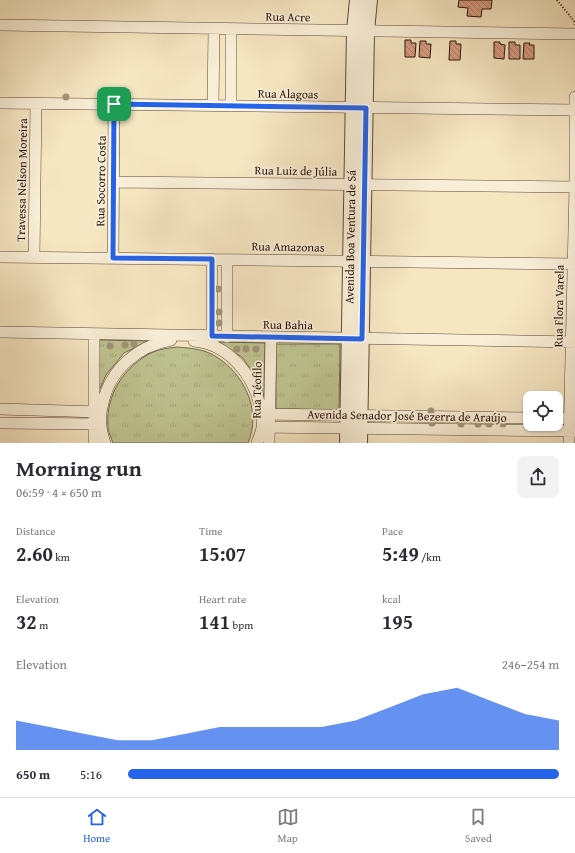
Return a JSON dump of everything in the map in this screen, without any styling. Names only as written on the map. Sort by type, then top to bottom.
[{"type":"street","points":[[357,0],[360,31]]},
{"type":"street","points":[[360,31],[370,0]]},
{"type":"street","name":"Rua Acre","points":[[0,25],[575,34]]},
{"type":"street","points":[[213,105],[214,29]]},
{"type":"street","points":[[231,29],[231,106]]},
{"type":"street","name":"Avenida Boa Ventura de Sá","points":[[360,31],[354,422],[360,443]]},
{"type":"street","name":"Rua Flora Varela","points":[[569,443],[572,431],[575,97]]},
{"type":"street","name":"Rua Alagoas","points":[[0,103],[575,110]]},
{"type":"street","name":"Travessa Nelson Moreira","points":[[34,257],[36,103]]},
{"type":"street","name":"Rua Socorro Costa","points":[[113,258],[114,104]]},
{"type":"street","name":"Rua Luiz de Júlia","points":[[114,182],[575,187]]},
{"type":"street","name":"Rua Amazonas","points":[[0,257],[574,264]]},
{"type":"street","points":[[212,259],[212,336]]},
{"type":"street","points":[[227,260],[227,337]]},
{"type":"street","name":"Rua Bahia","points":[[0,332],[178,337],[212,336],[573,342]]},
{"type":"street","points":[[94,334],[97,412],[94,443]]},
{"type":"street","points":[[97,412],[113,376],[126,361],[148,347],[159,342],[178,337],[199,341],[218,348],[235,360],[248,375],[266,414]]},
{"type":"street","name":"Rua Téofilo","points":[[270,443],[266,427],[266,414],[271,337]]},
{"type":"street","points":[[0,410],[97,412]]},
{"type":"street","name":"Avenida Senador José Bezerra de Araújo","points":[[266,414],[354,422],[572,431]]},
{"type":"street","name":"Avenida Senador José Bezerra de Araújo","points":[[266,427],[354,422],[523,418]]},
{"type":"street","points":[[0,422],[97,424]]},
{"type":"street","name":"Avenida Boa Ventura de Sá","points":[[347,443],[354,422]]},
{"type":"street","points":[[97,424],[105,443]]},
{"type":"street","points":[[257,443],[266,427]]},
{"type":"path","points":[[557,0],[574,21],[575,27]]},
{"type":"green space","points":[[99,340],[148,341],[124,353],[106,375],[99,391]]},
{"type":"green space","points":[[216,342],[265,343],[264,396],[260,383],[242,357]]},
{"type":"green space","points":[[276,344],[340,344],[339,410],[276,409]]},
{"type":"green space","points":[[177,347],[197,349],[211,354],[225,363],[234,372],[248,394],[251,406],[253,418],[252,431],[248,443],[113,443],[109,434],[108,416],[113,393],[118,383],[133,365],[143,358],[156,351]]},
{"type":"building","points":[[459,0],[492,0],[491,9],[482,9],[481,17],[467,16],[468,8],[458,7]]},
{"type":"building","points":[[405,40],[411,40],[411,43],[416,43],[415,57],[405,57]]},
{"type":"building","points":[[420,41],[426,41],[426,44],[431,44],[430,58],[419,57]]},
{"type":"building","points":[[450,41],[456,41],[456,44],[461,44],[460,60],[449,60]]},
{"type":"building","points":[[494,42],[500,42],[500,44],[505,45],[504,59],[494,58]]},
{"type":"building","points":[[509,42],[515,42],[515,45],[520,45],[520,59],[509,59]]},
{"type":"building","points":[[524,43],[534,45],[534,59],[523,59]]},
{"type":"route","points":[[114,104],[366,108],[362,339],[212,336],[212,259],[113,258],[114,104]]}]
